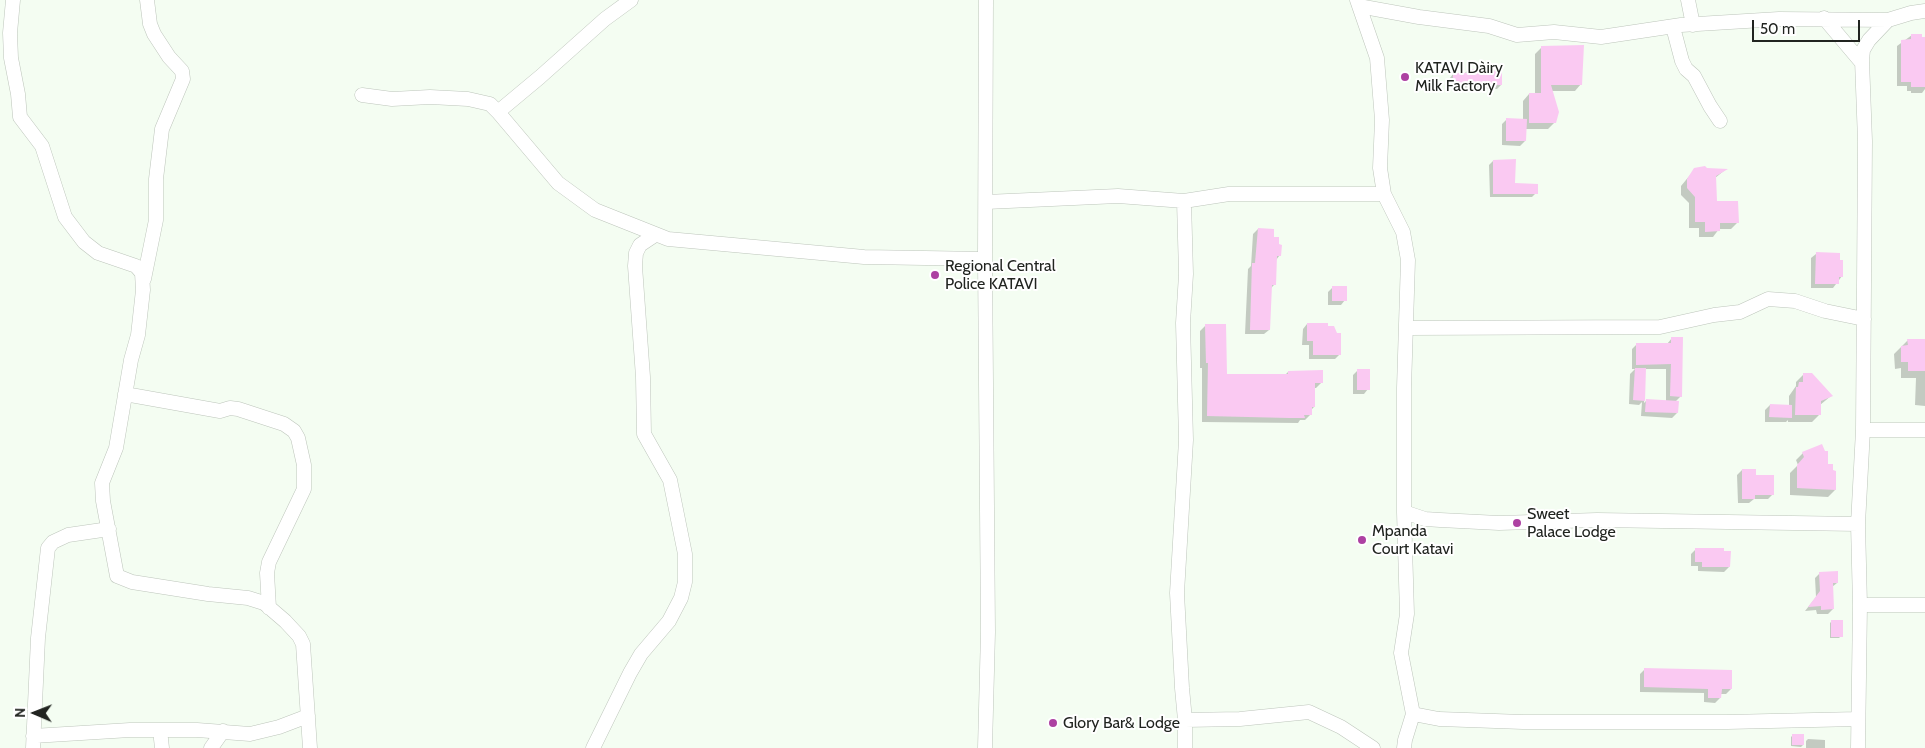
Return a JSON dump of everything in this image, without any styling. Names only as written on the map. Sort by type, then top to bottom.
[{"type":"street","points":[[13,0],[10,33],[11,58],[22,122],[42,146],[65,216],[84,242],[98,253],[140,269],[143,290]]},
{"type":"street","points":[[147,0],[150,24],[154,34],[169,57],[182,71],[183,79],[162,129],[156,179],[156,220],[143,290],[138,335],[131,360],[116,448],[102,483],[103,502],[117,576],[123,580],[198,593],[248,598],[264,603],[299,636],[303,644],[310,748]]},
{"type":"street","points":[[498,112],[605,19],[631,0]]},
{"type":"street","points":[[985,748],[988,632],[985,259],[986,0]]},
{"type":"street","points":[[1688,0],[1693,25]]},
{"type":"street","points":[[1358,3],[1419,17],[1489,26],[1517,35],[1554,32],[1601,37],[1673,27],[1779,19],[1888,20],[1925,11]]},
{"type":"street","points":[[1358,3],[1377,58],[1382,120],[1380,168],[1384,194],[1403,232],[1408,260],[1404,512],[1407,614],[1401,653],[1413,714],[1401,745]]},
{"type":"street","points":[[1824,18],[1862,63]]},
{"type":"street","points":[[1858,748],[1860,604],[1858,524],[1863,430],[1864,319],[1865,141],[1862,63],[1863,50],[1869,40],[1888,20]]},
{"type":"street","points":[[1673,27],[1686,70],[1694,76],[1720,121]]},
{"type":"street","points":[[362,95],[392,99],[468,99],[490,104],[558,183],[594,210],[668,240],[864,257],[985,259]]},
{"type":"street","points":[[986,202],[1118,196],[1184,201],[1229,194],[1384,194]]},
{"type":"street","points":[[1184,201],[1186,274],[1183,324],[1186,440],[1177,593],[1185,748]]},
{"type":"street","points":[[593,748],[630,673],[642,654],[669,621],[681,598],[686,582],[684,554],[670,480],[644,434],[643,377],[635,266],[636,253],[640,245],[656,235]]},
{"type":"street","points":[[1406,328],[1660,328],[1714,315],[1740,312],[1768,299],[1795,301],[1864,319]]},
{"type":"street","points":[[125,394],[220,411],[230,408],[284,424],[294,432],[298,438],[304,465],[304,489],[269,562],[267,573],[269,608]]},
{"type":"street","points":[[1863,430],[1925,430]]},
{"type":"street","points":[[1404,512],[1425,519],[1499,523],[1597,520],[1858,524]]},
{"type":"street","points":[[109,530],[68,535],[53,542],[48,548],[38,638],[33,742],[130,730],[223,731],[250,734],[262,732],[308,716]]},
{"type":"street","points":[[1860,604],[1925,605]]},
{"type":"street","points":[[1185,720],[1240,719],[1309,712],[1342,727],[1373,748]]},
{"type":"street","points":[[1413,714],[1439,720],[1523,722],[1727,722],[1858,719]]},
{"type":"street","points":[[160,730],[162,748]]},
{"type":"street","points":[[211,748],[223,731]]},
{"type":"building","points":[[1911,34],[1922,34],[1922,37],[1925,37],[1925,87],[1911,87],[1911,82],[1901,82],[1901,40],[1911,39]]},
{"type":"building","points":[[1584,45],[1582,85],[1551,85],[1559,112],[1556,123],[1529,123],[1529,93],[1541,93],[1541,46]]},
{"type":"building","points":[[1467,69],[1502,71],[1502,85],[1453,84],[1453,73],[1467,73]]},
{"type":"building","points":[[1506,118],[1527,119],[1526,141],[1506,141]]},
{"type":"building","points":[[1516,159],[1515,183],[1538,184],[1538,194],[1493,194],[1493,160]]},
{"type":"building","points":[[1705,166],[1707,168],[1728,169],[1716,176],[1717,201],[1738,201],[1739,223],[1720,223],[1720,231],[1705,232],[1705,222],[1695,222],[1695,197],[1687,188],[1687,179],[1694,168]]},
{"type":"building","points":[[1258,228],[1274,229],[1274,237],[1279,237],[1279,244],[1282,245],[1281,256],[1277,256],[1276,285],[1272,285],[1270,330],[1250,330],[1252,263],[1255,263]]},
{"type":"building","points":[[1816,252],[1840,253],[1840,260],[1843,260],[1843,277],[1839,277],[1839,284],[1815,284]]},
{"type":"building","points":[[1332,286],[1347,286],[1347,301],[1332,301]]},
{"type":"building","points":[[1307,323],[1328,323],[1328,326],[1334,326],[1337,333],[1341,333],[1341,355],[1313,355],[1313,341],[1307,341]]},
{"type":"building","points":[[1205,324],[1226,324],[1227,374],[1288,374],[1288,371],[1323,370],[1323,383],[1315,383],[1315,407],[1312,407],[1312,415],[1304,415],[1305,418],[1207,416],[1208,363],[1206,363]]},
{"type":"building","points":[[1671,337],[1683,337],[1682,397],[1670,396],[1671,364],[1636,365],[1636,343],[1671,343]]},
{"type":"building","points":[[1907,339],[1925,339],[1925,371],[1908,371],[1908,362],[1901,362],[1901,346],[1908,345]]},
{"type":"building","points":[[1635,368],[1646,368],[1645,401],[1633,400]]},
{"type":"building","points":[[1357,369],[1370,369],[1370,390],[1357,390]]},
{"type":"building","points":[[1803,373],[1812,373],[1833,396],[1821,401],[1821,415],[1795,415],[1796,387],[1798,387],[1799,382],[1803,382]]},
{"type":"building","points":[[1646,399],[1679,401],[1678,413],[1645,412]]},
{"type":"building","points":[[1770,404],[1792,405],[1792,418],[1769,417]]},
{"type":"building","points":[[1822,444],[1825,451],[1828,451],[1828,464],[1833,464],[1833,470],[1836,471],[1836,490],[1797,488],[1797,465],[1804,457],[1802,452]]},
{"type":"building","points":[[1742,469],[1756,469],[1756,475],[1774,475],[1774,495],[1755,495],[1755,499],[1742,499]]},
{"type":"building","points":[[1695,548],[1724,548],[1724,551],[1731,551],[1730,567],[1702,567],[1702,562],[1695,562]]},
{"type":"building","points":[[1838,571],[1838,583],[1833,583],[1834,609],[1821,610],[1821,606],[1808,607],[1820,591],[1819,572]]},
{"type":"building","points":[[1831,620],[1843,620],[1843,637],[1831,637]]},
{"type":"building","points":[[1644,668],[1732,670],[1732,689],[1722,689],[1721,698],[1708,698],[1708,689],[1644,687]]},
{"type":"building","points":[[1792,734],[1804,734],[1804,745],[1792,745]]},
{"type":"place","name":"KATAVI Dàiry Milk Factory","points":[[1405,77]]},
{"type":"place","name":"Regional Central Police KATAVI","points":[[935,275]]},
{"type":"place","name":"Sweet Palace Lodge","points":[[1517,523]]},
{"type":"place","name":"Mpanda Court Katavi","points":[[1362,540]]},
{"type":"place","name":"Glory Bar& Lodge","points":[[1053,723]]}]
